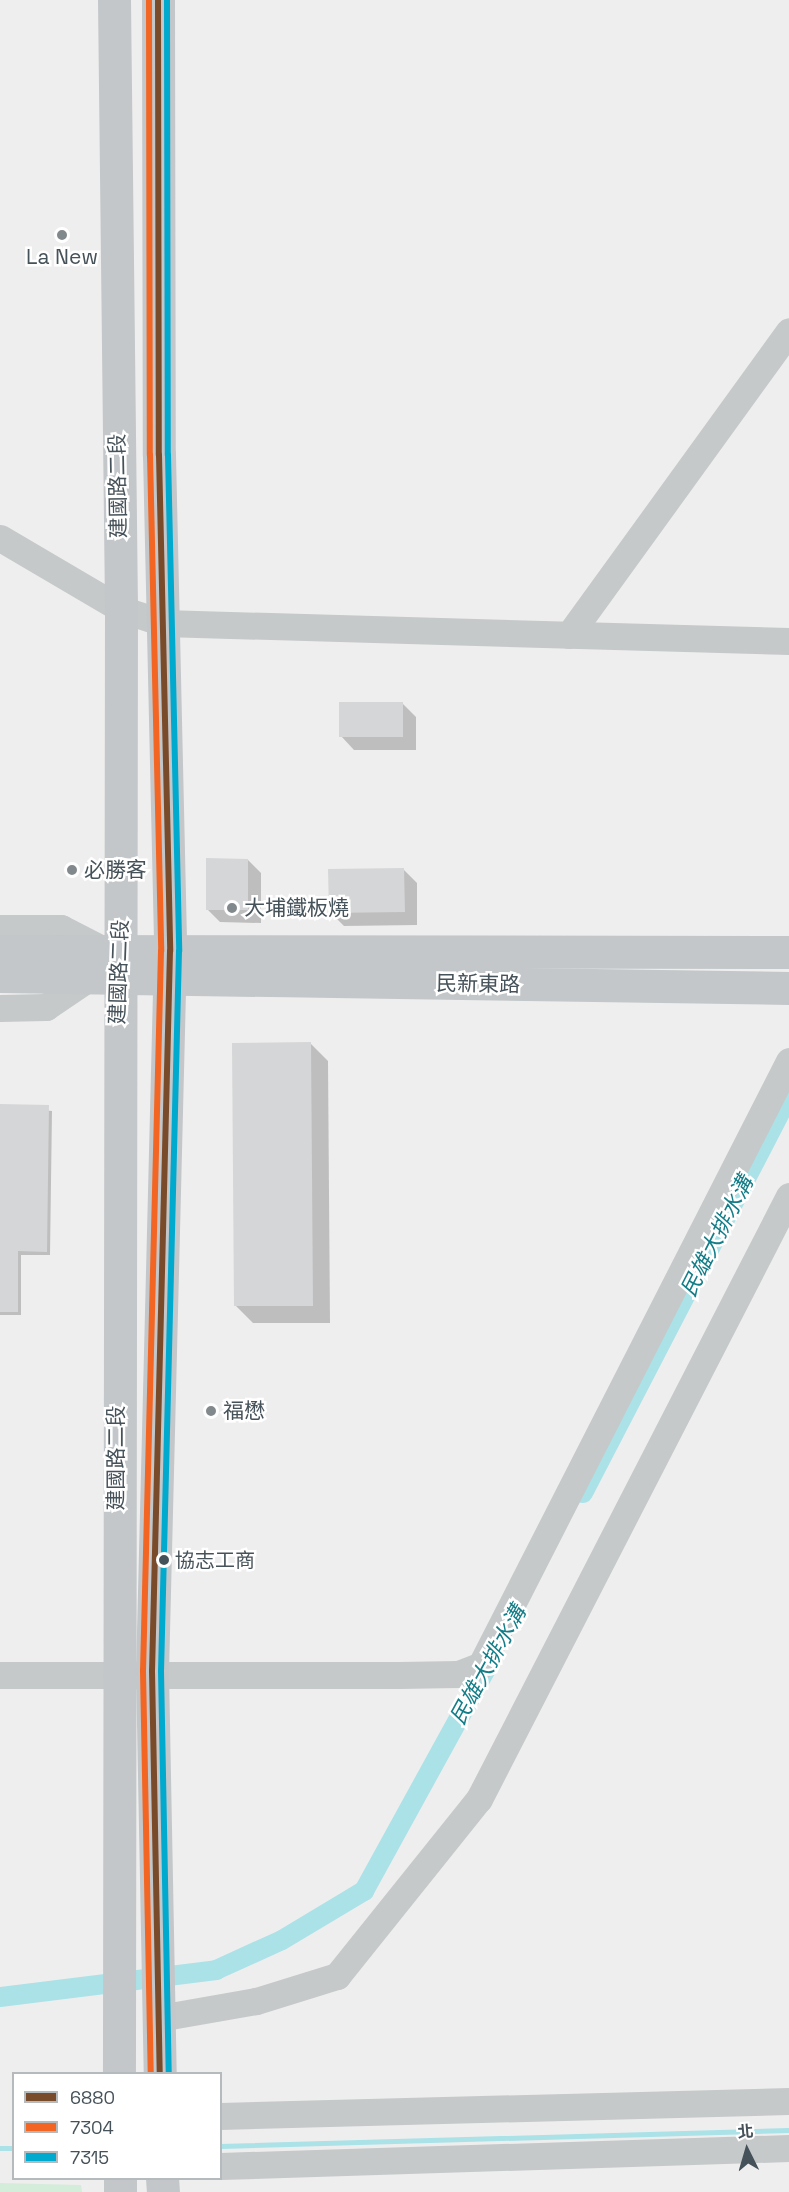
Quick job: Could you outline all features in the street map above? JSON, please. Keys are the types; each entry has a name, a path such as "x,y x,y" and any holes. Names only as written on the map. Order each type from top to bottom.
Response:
{"main road":[{"name":"建國路二段","path":"114,0 121,609 109,963 119,2072"},
{"name":"建國路二段","path":"158,0 163,623 169,966 152,1671 159,2017"},
{"path":"0,951 109,963 169,966"},
{"name":"民新東路","path":"169,966 789,952"},
{"path":"0,976 109,963"},
{"name":"民新東路","path":"169,966 789,987"},
{"path":"159,2017 160,2072"}],"street":[{"path":"569,635 789,332"},
{"path":"0,538 121,609 163,623 789,641"},
{"path":"0,928 61,928 109,963"},
{"path":"0,939 52,939 109,963"},
{"path":"0,994 48,994 109,963"},
{"path":"0,1008 46,1007 109,963"},
{"path":"0,1675 116,1676 152,1671 458,1674 481,1665 789,1061"},
{"path":"159,2017 256,2001 337,1976 479,1799 789,1196"},
{"path":"222,2116 789,2101"},
{"path":"222,2166 789,2148"}],"green space":[{"path":"0,2183 81,2185 82,2192 0,2192"}],"building":[{"path":"339,702 403,702 403,737 339,737"},
{"path":"206,858 248,859 248,910 206,910"},
{"path":"404,868 405,912 329,913 328,869"},
{"path":"311,1042 313,1306 234,1306 232,1043"},
{"path":"0,1104 49,1105 47,1252 18,1251 18,1312 0,1312"}],"waterway":[{"name":"民雄大排水溝","path":"583,1493 789,1096"},
{"name":"民雄大排水溝","path":"0,1997 216,1970 282,1940 364,1891 492,1658"},
{"path":"222,2146 789,2130"},
{"path":"0,2148 12,2148"}],"transit line":[{"name":"7304","path":"149,0 150,455 161,951 143,1671 151,2072"},
{"name":"6880","path":"158,0 159,455 170,951 152,1671 160,2072"},
{"name":"7315","path":"167,0 168,455 179,951 161,1671 169,2072"}],"place":[{"name":"La New","path":"62,235"},
{"name":"必勝客","path":"72,870"},
{"name":"大埔鐵板燒","path":"232,908"},
{"name":"福懋","path":"211,1411"},
{"name":"協志工商","path":"164,1560"}]}
